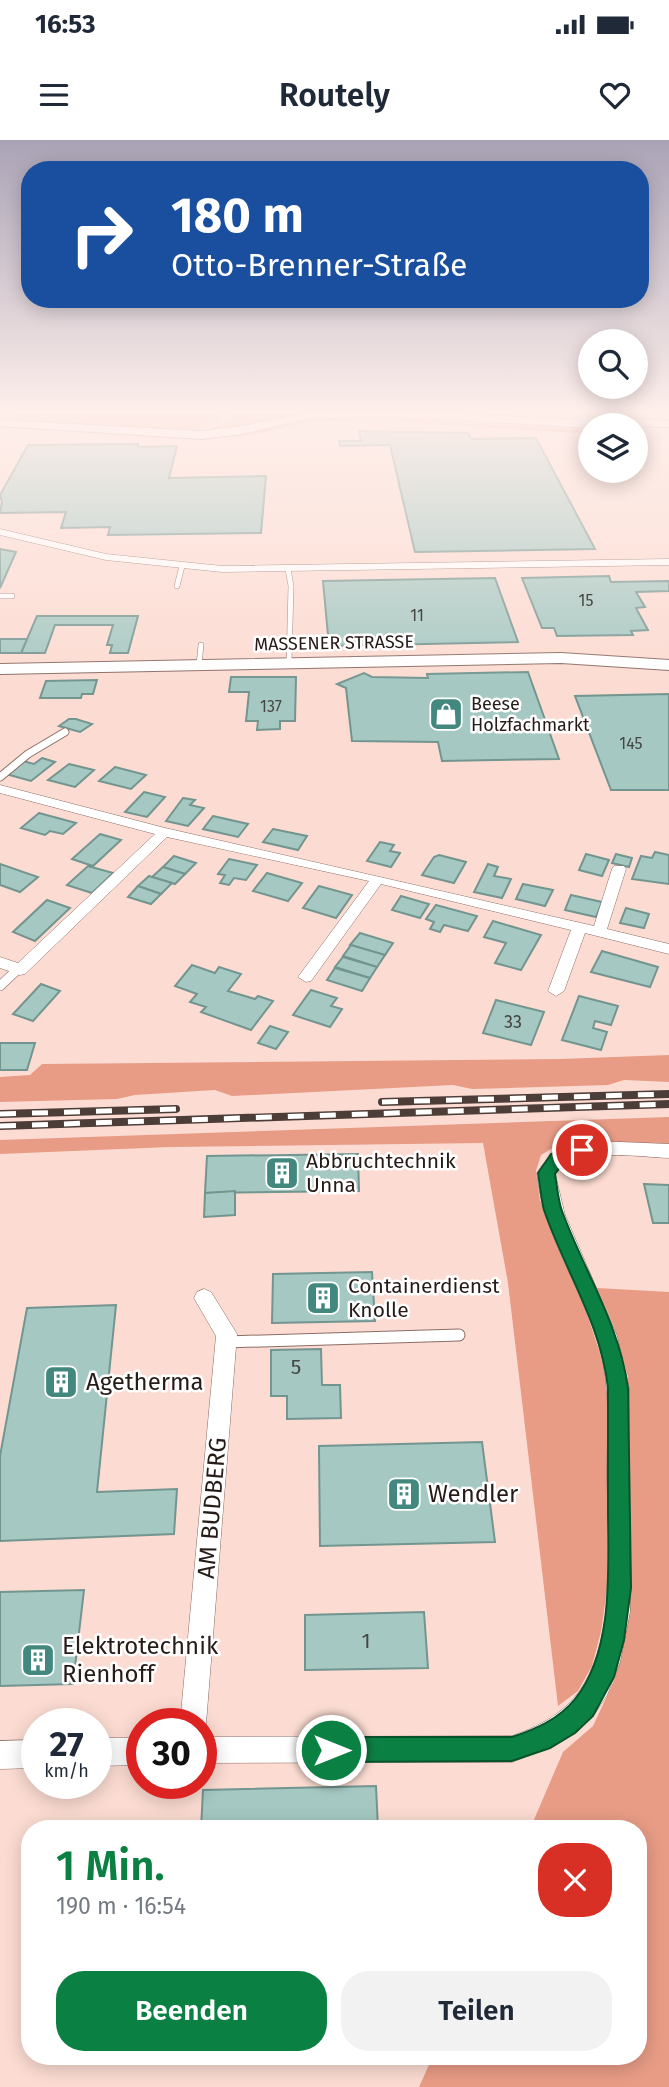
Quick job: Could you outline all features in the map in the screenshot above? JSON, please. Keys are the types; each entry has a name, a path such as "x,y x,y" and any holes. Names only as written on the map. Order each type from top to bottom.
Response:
{"main road":[{"name":"MASSENER STRASSE","path":"0,669 561,659 669,665"}],"street":[{"path":"0,532 74,552 182,566 288,569 669,562"},
{"path":"0,789 164,832 378,879 669,949"},
{"path":"0,962 18,969 164,832"},
{"path":"599,933 619,869"},
{"path":"306,977 378,879"},
{"path":"556,991 579,929"},
{"path":"217,1750 512,1749 541,1740 567,1724 584,1707 602,1677 612,1640 619,1588 618,1388 614,1357 604,1326 552,1209 546,1173 557,1158 575,1151 669,1152"},
{"name":"AM BUDBERG","path":"194,1708 227,1334 204,1298"},
{"path":"0,1755 21,1754"}],"lane":[{"path":"177,586 182,566"},
{"path":"288,569 291,586 289,663"},
{"path":"0,596 12,596"},
{"path":"199,665 201,645"},
{"path":"0,777 29,754 65,732"},
{"path":"0,986 18,969"},
{"path":"226,1342 459,1335"}],"shaded area":[{"path":"669,1055 669,1082 624,1080 608,1085 472,1089 453,1085 232,1096 215,1090 135,1095 117,1099 0,1102 0,1077 30,1075 42,1064 560,1059"},
{"path":"669,1117 669,1145 556,1146 541,1155 536,1171 540,1200 578,1286 607,1375 608,1582 601,1632 592,1666 578,1691 558,1706 508,1283 483,1143 170,1147 0,1154 0,1140"},
{"path":"597,1288 669,1292 669,2087 419,2087 429,2065 647,2065 647,1820 534,1820 563,1752 593,1726 613,1683 623,1643 628,1589 628,1377 614,1327"}],"building":[{"path":"2,504 264,504 261,533 108,535 110,527 61,528 66,512 0,513"},
{"path":"404,504 571,504 595,549 415,552"},
{"path":"0,549 16,552 0,588"},
{"path":"609,576 611,582 669,581 669,591 636,592 645,607 636,608 648,630 631,631 633,635 557,636 554,628 542,628 522,578"},
{"path":"495,578 518,642 329,646 323,581"},
{"path":"37,616 138,616 128,653 110,653 112,645 107,645 113,625 55,625 45,653 21,653"},
{"path":"0,639 27,639 21,653 0,653"},
{"name":"Beese Holzfachmarkt","path":"528,672 559,759 442,761 438,742 352,741 346,688 337,684 364,673 372,677 428,678 427,674"},
{"path":"231,677 296,677 295,721 280,721 280,729 257,730 258,721 246,721 249,692 229,692"},
{"path":"97,680 93,694 82,694 81,698 40,698 46,681"},
{"path":"669,694 669,790 611,790 575,696"},
{"path":"69,719 92,724 80,732 59,726"},
{"path":"42,758 55,762 31,781 6,774 23,761 34,764"},
{"path":"69,764 94,770 75,787 48,780"},
{"path":"115,767 146,775 131,789 99,781"},
{"path":"144,792 165,797 147,817 125,812"},
{"path":"183,798 195,800 190,805 204,808 188,826 166,821"},
{"path":"39,813 76,823 63,834 50,831 45,835 21,828"},
{"path":"213,816 248,824 238,837 203,829"},
{"path":"273,829 307,836 298,850 263,842"},
{"path":"100,834 121,840 93,866 72,859"},
{"path":"380,842 394,845 390,851 400,853 391,867 367,861"},
{"path":"655,852 669,855 669,884 632,879 641,856 652,858"},
{"path":"586,854 609,860 602,876 579,870"},
{"path":"616,854 632,858 629,867 612,863"},
{"path":"439,855 466,862 454,883 422,875 434,857"},
{"path":"174,856 196,863 185,874 163,867"},
{"path":"229,859 257,865 246,880 234,878 229,885 220,883 225,875 218,874"},
{"path":"0,864 38,877 20,892 0,885"},
{"path":"488,864 498,867 494,876 511,879 502,898 474,892"},
{"path":"88,866 113,873 92,893 67,885"},
{"path":"163,867 185,874 175,884 152,877"},
{"path":"267,873 302,883 288,901 253,891"},
{"path":"149,876 172,883 161,894 138,886"},
{"path":"523,884 553,890 545,906 516,899"},
{"path":"138,886 161,894 151,904 128,897"},
{"path":"319,886 352,895 336,918 303,908"},
{"path":"571,895 602,902 596,917 565,910"},
{"path":"401,896 429,904 420,918 392,910"},
{"path":"47,900 70,908 35,941 13,932"},
{"path":"436,905 477,916 468,931 444,925 440,932 430,929 434,922 426,919"},
{"path":"626,908 649,914 644,928 620,923"},
{"path":"493,921 541,935 521,970 495,963 506,943 484,937"},
{"path":"360,933 393,943 385,955 350,945"},
{"path":"351,945 385,955 377,967 343,956"},
{"path":"602,951 658,967 650,987 591,972"},
{"path":"343,957 377,967 370,978 335,967"},
{"path":"192,965 215,973 219,967 241,974 228,991 273,1001 251,1030 201,1012 206,1007 190,1002 197,994 175,986"},
{"path":"335,968 370,978 362,991 327,980"},
{"path":"41,984 60,991 33,1021 13,1014"},
{"path":"311,990 337,998 331,1006 342,1009 330,1027 293,1015"},
{"path":"579,996 618,1006 611,1025 595,1021 593,1028 607,1032 601,1050 562,1040"},
{"path":"496,1000 544,1012 531,1045 483,1033"},
{"path":"270,1026 288,1032 276,1049 258,1043"},
{"path":"0,1043 35,1043 27,1070 0,1070"},
{"name":"Abbruchtechnik Unna","path":"358,1154 359,1191 205,1193 207,1156"},
{"path":"644,1184 669,1185 669,1223 653,1223"},
{"path":"235,1191 235,1215 204,1217 205,1193"},
{"name":"Containerdienst Knolle","path":"372,1272 375,1321 272,1323 273,1274"},
{"name":"Agetherma","path":"116,1305 97,1492 177,1489 174,1534 0,1541 0,1456 27,1308"},
{"path":"321,1349 322,1385 340,1385 341,1418 287,1419 287,1396 271,1396 271,1350"},
{"name":"Wendler","path":"482,1442 495,1542 320,1546 319,1446"},
{"name":"Elektrotechnik Rienhoff","path":"84,1590 73,1684 0,1686 0,1592"},
{"path":"424,1612 428,1668 305,1670 305,1615"},
{"path":"376,1786 378,1820 201,1820 203,1799 217,1799 217,1790"}],"railway":[{"path":"382,1102 669,1094"},
{"path":"0,1126 669,1104"},
{"path":"0,1114 176,1109"}],"place":[{"name":"Beese Holzfachmarkt","path":"446,714"},
{"name":"Abbruchtechnik Unna","path":"282,1173"},
{"name":"Containerdienst Knolle","path":"323,1298"},
{"name":"Agetherma","path":"61,1382"},
{"name":"Wendler","path":"404,1494"},
{"name":"Elektrotechnik Rienhoff","path":"38,1660"}],"route":[{"path":"331,1750 512,1749 541,1740 567,1724 584,1707 602,1677 612,1640 619,1588 618,1388 614,1357 604,1326 552,1209 546,1173 557,1158 582,1150"}]}
